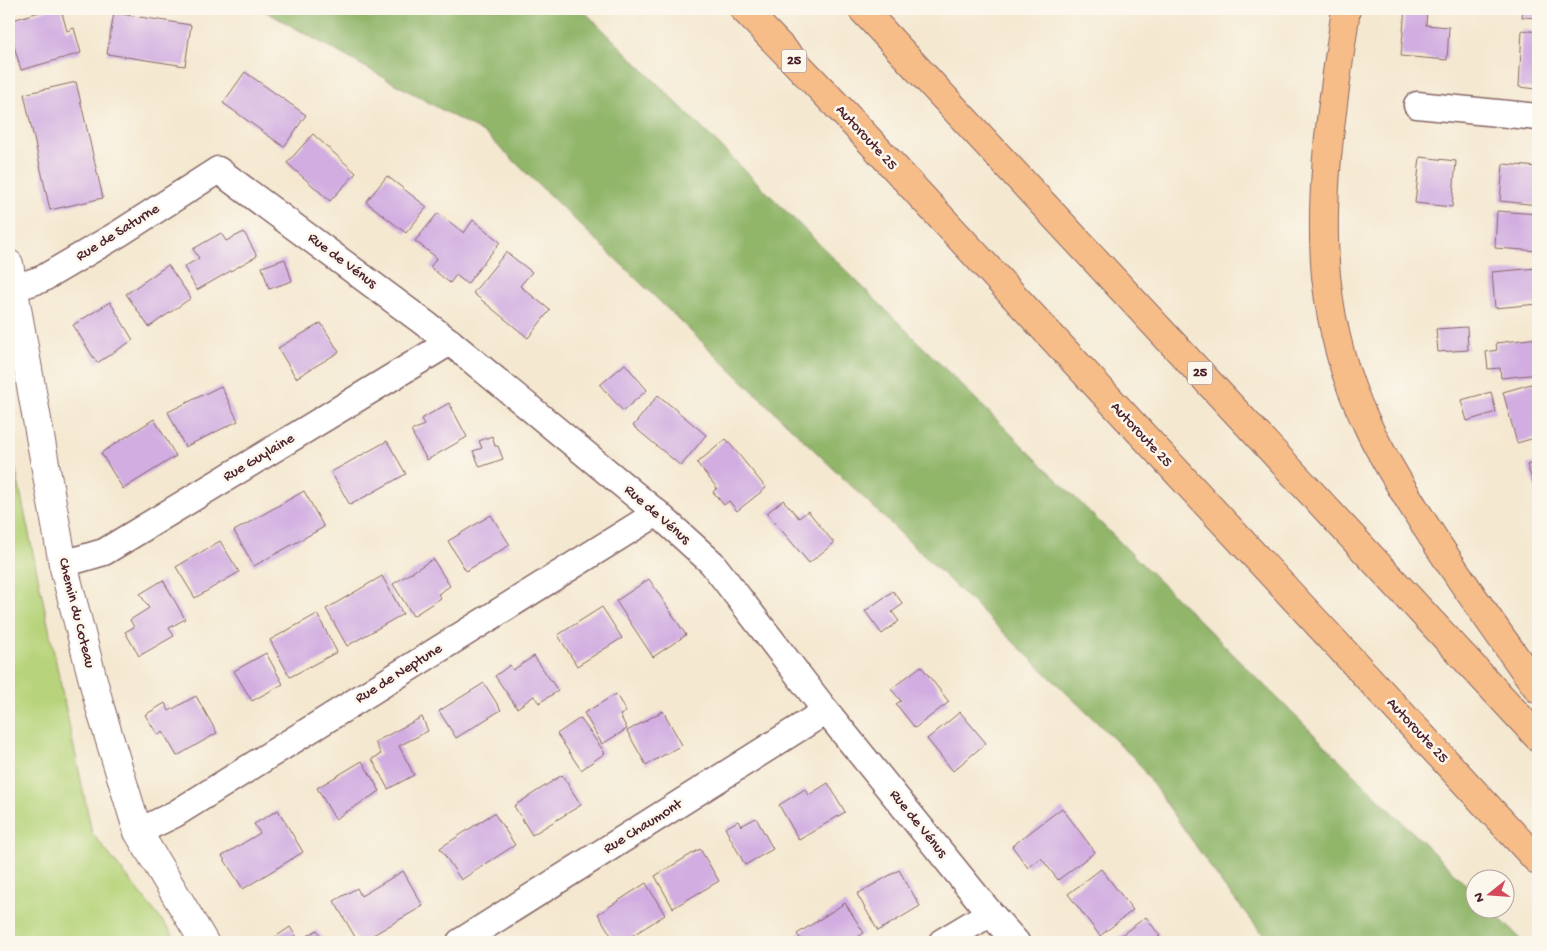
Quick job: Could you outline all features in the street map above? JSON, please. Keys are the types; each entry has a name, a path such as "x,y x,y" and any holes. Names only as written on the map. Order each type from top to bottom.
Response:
{"highway":[{"path":"724,9 844,113"},
{"name":"Autoroute 25","path":"744,9 844,113 1538,861"},
{"name":"25","path":"862,9 1538,737"},
{"path":"1346,9 1327,152 1324,215 1326,277 1331,309 1346,369 1368,427 1413,506 1454,570 1538,688"}],"street":[{"path":"1417,105 1538,117"},
{"name":"Rue de Saturne","path":"11,276 42,279 120,233 218,170"},
{"name":"Rue de Vénus","path":"218,170 450,342 657,513 712,563 826,711 990,913 1016,942"},
{"name":"Chemin du Coteau","path":"11,276 63,564 101,711 138,832 204,942"},
{"name":"Rue Guylaine","path":"63,564 104,552 450,342"},
{"name":"Rue de Neptune","path":"138,832 174,814 657,513"},
{"name":"Rue Chaumont","path":"460,942 826,711"},
{"path":"942,942 990,913"}],"green space":[{"path":"261,9 582,9 1464,883 1464,918 1499,918 1524,942 1269,942 1223,885 1136,760 487,135"},
{"path":"9,439 92,833 179,942 9,942"}],"building":[{"path":"50,9 61,9 67,31 74,28 81,53 21,70 9,29 9,21"},
{"path":"1405,9 1427,9 1426,25 1449,27 1447,60 1401,56"},
{"path":"1523,9 1538,9 1538,18 1522,17"},
{"path":"114,13 191,25 185,66 107,54"},
{"path":"1522,30 1538,32 1538,89 1519,87"},
{"path":"245,72 306,115 284,147 223,103"},
{"path":"76,82 103,198 50,210 24,94"},
{"path":"313,134 356,173 330,201 287,163"},
{"path":"1420,157 1456,161 1452,207 1415,203"},
{"path":"1503,164 1538,167 1538,205 1500,201"},
{"path":"387,176 427,207 406,233 366,202"},
{"path":"1497,211 1538,214 1538,251 1495,248"},
{"path":"438,213 464,233 473,220 500,242 467,284 456,275 450,283 430,267 437,258 415,241"},
{"path":"244,232 257,256 197,290 184,267 199,258 193,249 221,233 226,241"},
{"path":"506,252 532,272 520,286 550,310 528,338 473,293"},
{"path":"285,259 292,281 269,289 262,267"},
{"path":"168,265 191,298 149,327 126,294"},
{"path":"1537,268 1538,304 1495,308 1492,272"},
{"path":"110,302 133,340 97,363 73,325"},
{"path":"321,323 339,352 296,378 278,348"},
{"path":"1467,327 1468,350 1438,352 1436,329"},
{"path":"1538,338 1538,374 1501,378 1500,368 1488,369 1486,352 1497,350 1496,343"},
{"path":"625,364 647,390 623,411 600,385"},
{"path":"1538,382 1538,437 1517,443 1503,392"},
{"path":"221,386 238,421 185,447 168,412"},
{"path":"1491,392 1496,412 1467,421 1461,400"},
{"path":"658,395 706,435 681,466 633,426"},
{"path":"449,403 467,437 427,460 411,431 424,425 421,419"},
{"path":"154,419 176,456 123,489 101,453"},
{"path":"492,436 495,446 498,446 503,459 480,467 473,451 482,448 479,441"},
{"path":"726,439 766,488 737,511 729,501 724,505 713,492 717,488 697,463"},
{"path":"387,441 406,474 350,505 331,472"},
{"path":"1538,461 1538,496 1527,465"},
{"path":"304,491 324,527 254,566 234,531"},
{"path":"783,500 799,518 808,511 834,543 809,563 767,513"},
{"path":"491,515 510,545 466,571 448,541"},
{"path":"220,541 239,572 195,598 176,567"},
{"path":"433,559 450,586 438,594 441,598 413,616 393,584"},
{"path":"382,576 403,614 347,646 326,609"},
{"path":"649,579 686,635 653,657 616,601"},
{"path":"163,580 185,619 169,628 174,636 139,656 125,632 134,627 130,620 149,608 140,594"},
{"path":"893,591 903,604 892,612 899,621 882,634 865,611"},
{"path":"602,607 622,638 577,666 558,635"},
{"path":"317,614 337,652 290,677 270,640"},
{"path":"266,653 283,684 252,701 234,671"},
{"path":"534,656 558,691 539,703 534,696 517,708 495,676 510,665 513,670"},
{"path":"921,666 949,702 915,728 896,704 901,701 891,689"},
{"path":"484,683 501,710 456,738 439,711"},
{"path":"616,694 626,712 620,715 627,729 602,744 584,713"},
{"path":"196,696 217,733 177,756 163,732 158,735 145,715 165,703 169,711"},
{"path":"663,711 682,745 646,765 627,731"},
{"path":"960,712 986,743 953,771 927,739"},
{"path":"422,717 428,731 399,746 414,775 388,789 372,759 381,754 375,742"},
{"path":"580,718 605,753 581,770 557,734"},
{"path":"362,761 380,791 335,819 317,788"},
{"path":"562,775 581,805 532,835 514,806"},
{"path":"828,783 845,812 799,840 779,805 805,789 809,795"},
{"path":"1062,808 1095,852 1058,880 1041,858 1028,868 1012,846"},
{"path":"278,810 303,852 243,889 222,856 260,833 254,824"},
{"path":"494,813 515,845 461,880 440,848"},
{"path":"756,818 773,849 745,865 725,828 738,821 741,826"},
{"path":"700,849 719,881 673,908 655,876"},
{"path":"1101,869 1133,910 1100,936 1068,894"},
{"path":"899,870 920,906 878,931 857,894"},
{"path":"403,871 423,906 358,942 334,901 357,888 361,896"},
{"path":"646,883 665,915 622,942 615,942 598,914"},
{"path":"845,903 864,933 850,942 803,942 797,934"},
{"path":"1146,917 1160,936 1151,942 1112,942"},
{"path":"290,927 299,941 317,930 325,942 273,942 271,940"}]}
